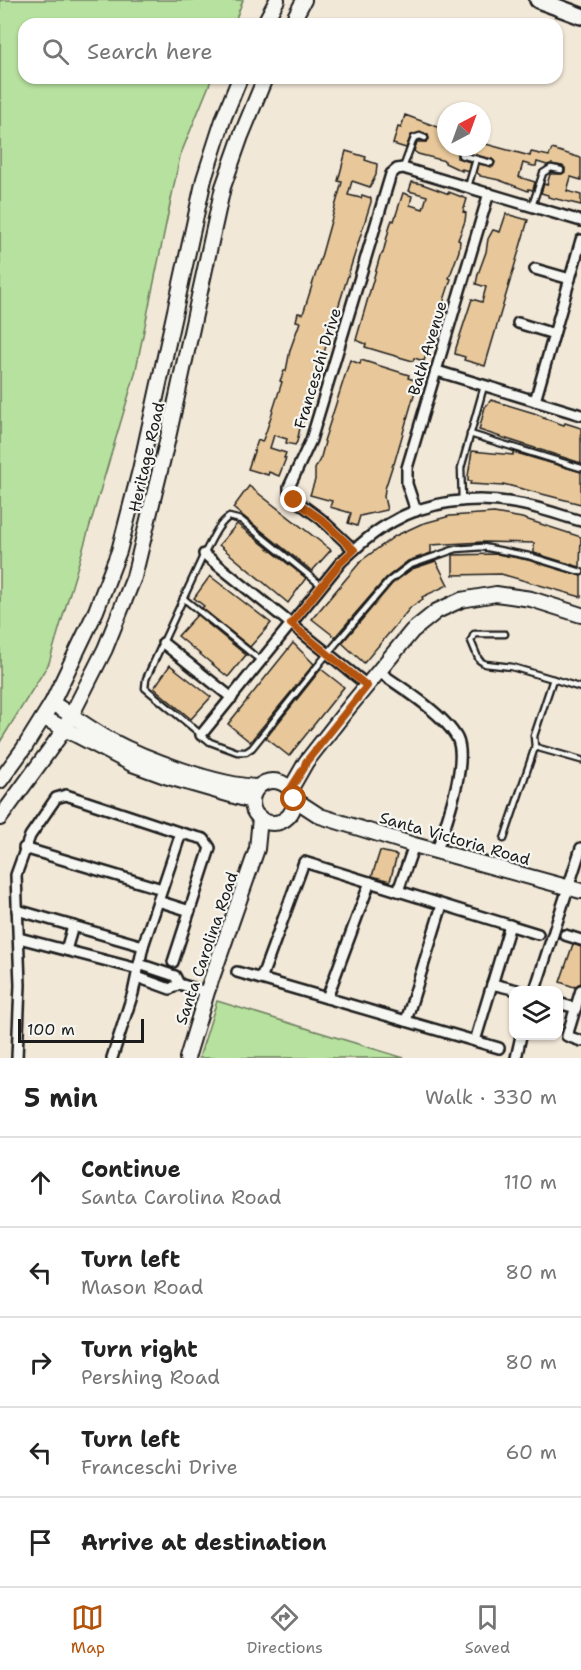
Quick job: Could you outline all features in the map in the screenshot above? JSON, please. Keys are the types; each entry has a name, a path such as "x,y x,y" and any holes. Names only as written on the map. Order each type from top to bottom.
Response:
{"main road":[{"path":"267,18 277,0"},
{"path":"294,18 304,0"},
{"path":"538,0 581,16"},
{"name":"Heritage Road","path":"0,781 52,703 96,611 119,551 140,470 204,179 238,84"},
{"name":"Heritage Road","path":"0,818 64,730 105,649 134,577 165,453 223,187 263,84"},
{"path":"258,787 252,801 255,814 266,821 282,821 290,814 288,790 306,762 423,621 447,605 482,595 507,595 531,599 581,615"},
{"path":"52,703 110,740 155,760 241,786 258,787 268,781 288,790"},
{"path":"44,718 132,764 252,801"},
{"name":"Santa Victoria Road","path":"288,790 320,816 414,845 575,889"},
{"name":"Santa Victoria Road","path":"290,814 312,818 320,816"},
{"name":"Santa Carolina Road","path":"187,1058 207,992 257,849 266,837 266,821"}],"street":[{"path":"400,168 581,221"},
{"name":"Franceschi Drive","path":"354,550 321,519 294,500 289,487 311,440 391,174 400,168"},
{"name":"Bath Avenue","path":"416,511 407,484 407,468 489,193"},
{"path":"535,401 581,240"},
{"path":"535,269 570,279"},
{"path":"518,323 554,334"},
{"path":"437,371 581,415"},
{"path":"201,735 341,562 393,521 416,511 462,501 494,500 517,503 581,521"},
{"path":"204,554 367,686"},
{"path":"163,643 232,698"},
{"path":"379,672 437,715 457,738 460,768 437,851"},
{"path":"17,1058 20,985 15,880 24,848 30,836 53,802 61,796 66,795 204,839 210,848 173,962"},
{"path":"112,1058 143,946 181,833"},
{"path":"398,891 414,845"},
{"path":"24,848 162,889"},
{"path":"537,986 575,889 581,848"},
{"path":"261,979 304,862 538,934"},
{"path":"327,998 370,882"},
{"path":"158,901 190,911"},
{"path":"406,1021 442,904"},
{"path":"17,910 143,946"},
{"path":"475,1041 510,925"},
{"path":"66,950 73,926"},
{"path":"565,935 581,940"},
{"path":"18,938 138,970 162,972 175,976 179,984"},
{"path":"138,970 158,984 170,989 179,984 207,992"},
{"path":"158,984 162,972"},
{"path":"237,972 499,1048"},
{"path":"492,984 509,988"},
{"path":"581,990 567,1036 581,1041"},
{"path":"563,1004 576,1008"},
{"path":"516,1058 521,1040"}],"lane":[{"path":"400,168 414,138 420,136 425,138"},
{"path":"465,156 491,163"},
{"path":"468,187 476,159"},
{"path":"532,206 543,173 551,168 561,170"},
{"path":"462,501 461,468 484,386"},
{"path":"470,434 581,468"},
{"path":"322,586 241,520 235,517 225,520 204,554 183,598 146,679 145,688 201,735 219,746 246,753 389,581 410,565 456,549 483,548 529,556 581,572"},
{"path":"183,598 261,661"},
{"path":"505,634 474,634 471,641 479,660 485,664 512,667 581,688"},
{"path":"504,838 535,747 534,736 553,679"},
{"path":"535,747 581,760"}],"green space":[{"path":"0,0 243,0 236,18 18,18 18,84 210,84 180,156 135,374 49,663 0,742"},
{"path":"217,1001 404,1058 199,1058"}],"building":[{"path":"405,115 437,127 437,156 457,156 457,158 470,162 468,171 462,169 462,171 445,161 414,151 417,142 426,142 429,139 428,135 422,132 411,135 406,148 393,144 398,127 401,128"},
{"path":"491,145 530,156 531,152 549,156 552,149 581,158 581,180 571,177 567,191 581,195 581,205 548,197 541,193 544,184 547,185 550,174 565,172 562,166 537,162 536,166 533,166 523,163 519,177 535,182 533,190 528,189 528,191 499,180 480,176 477,173 479,164 493,167 495,162 480,156 491,156"},
{"path":"346,151 366,157 365,160 377,164 376,175 370,187 352,181 348,195 361,198 362,195 371,198 371,202 297,442 295,445 286,443 287,439 274,435 270,448 286,453 284,458 286,458 279,476 269,472 268,475 248,469 258,440 262,442 266,432 282,382 280,381 286,371 290,350 300,322 296,321 298,313 303,314 342,182 338,181"},
{"path":"412,182 467,199 463,212 466,213 465,221 458,240 460,241 459,251 424,361 414,358 413,361 365,347 366,344 356,340 380,256 403,193 412,196 410,205 423,209 427,196 409,191"},
{"path":"506,214 528,220 485,366 464,360 465,357 455,354 472,299 482,302 486,287 476,284 488,239 493,230 500,232"},
{"path":"350,360 360,364 361,360 409,375 408,378 418,381 385,489 387,510 360,516 357,526 348,523 351,513 330,507 332,501 310,495 315,480 315,469 321,457"},
{"path":"491,400 564,425 565,423 581,428 581,463 479,430 485,407"},
{"path":"472,451 513,455 513,452 581,472 581,504 503,484 503,486 470,484 468,476"},
{"path":"249,486 331,550 312,571 233,508"},
{"path":"494,513 522,518 581,537 580,567 534,553 534,543 482,542 431,545 431,553 408,561 386,578 335,637 312,619 362,560 395,536 421,524 450,516"},
{"path":"237,524 306,578 288,603 219,545"},
{"path":"497,554 528,560 581,576 581,597 501,574 453,575 453,555"},
{"path":"436,561 448,585 422,597 423,599 411,607 364,663 342,643 392,584 412,569"},
{"path":"210,576 271,623 250,647 202,608 204,606 194,598"},
{"path":"197,615 246,655 228,677 178,636"},
{"path":"293,643 314,664 250,742 228,724"},
{"path":"170,665 211,697 191,719 154,688"},
{"path":"321,669 344,687 289,756 266,738"},
{"path":"380,851 397,855 390,881 372,876"},
{"path":"573,944 581,947 581,983 574,987 560,982"}],"route":[{"path":"294,500 321,519 354,550 341,562 291,624 367,686 306,762 290,790 294,799"}]}
